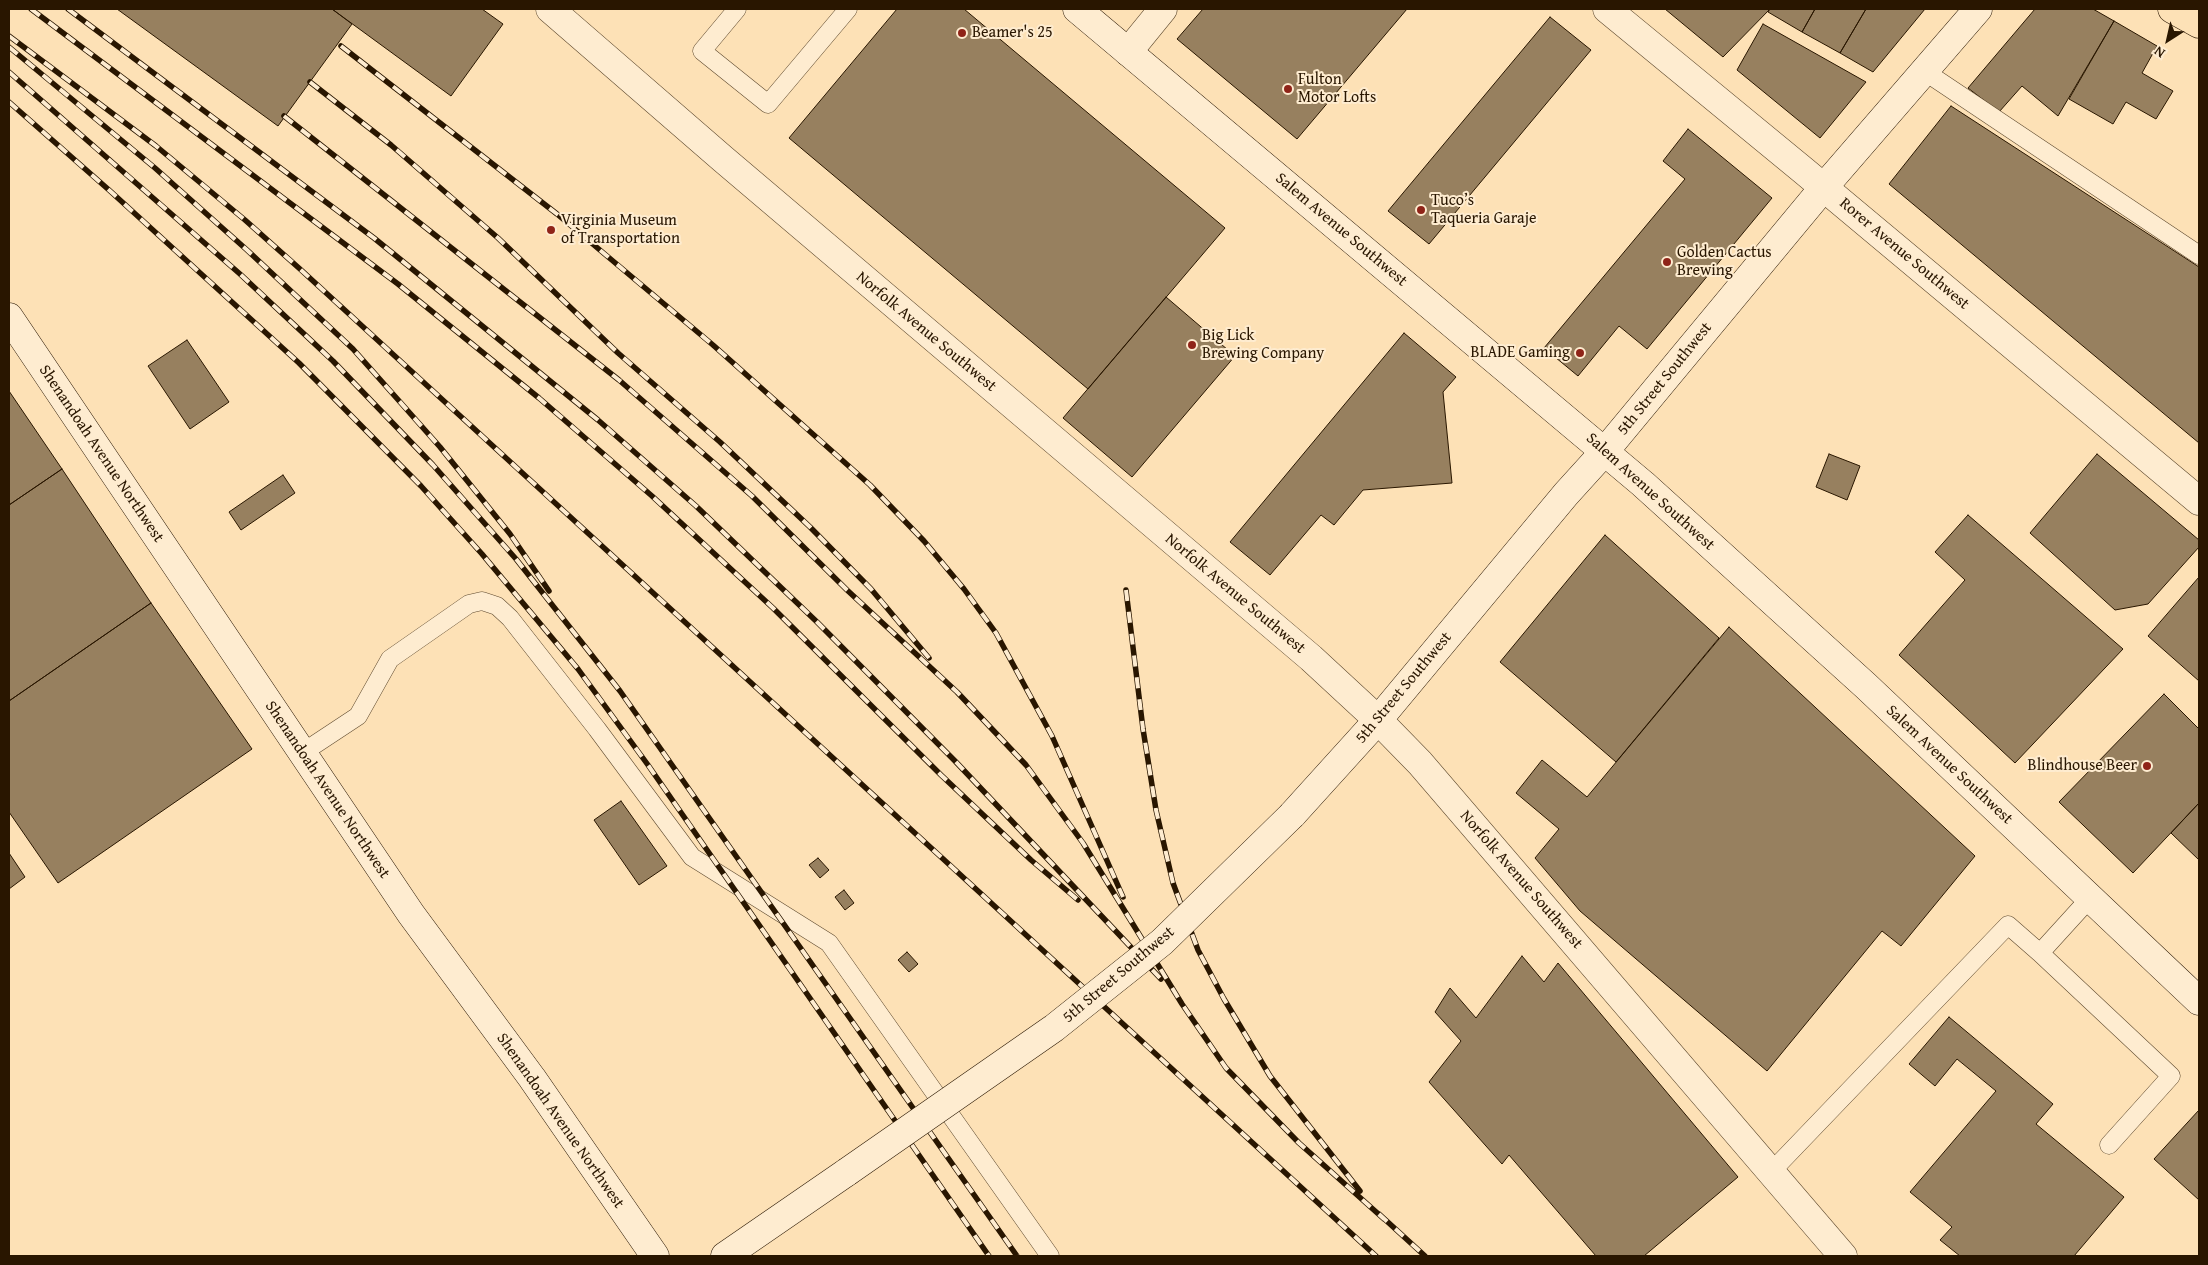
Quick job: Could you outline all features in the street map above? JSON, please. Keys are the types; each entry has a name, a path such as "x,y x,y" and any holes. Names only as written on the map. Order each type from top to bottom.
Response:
{"main road":[{"path":"2172,9 2199,24"}],"street":[{"name":"Norfolk Avenue Southwest","path":"550,9 723,159 1311,658 1378,720 1420,763 1843,1256"},
{"name":"Salem Avenue Southwest","path":"1077,9 1605,451 1866,686 2199,1001"},
{"path":"1128,52 1163,9"},
{"name":"Rorer Avenue Southwest","path":"1607,9 1824,187 2199,501"},
{"name":"5th Street Southwest","path":"725,1256 1054,1028 1162,942 1292,815 1378,720 1824,187 1978,9"},
{"name":"Shenandoah Avenue Northwest","path":"9,317 410,914 532,1078 655,1256"}],"lane":[{"path":"737,9 702,51 768,104 848,9"},
{"path":"1924,71 2199,255"},
{"path":"302,753 358,716 390,659 469,604 482,601 497,606 510,618 598,728 692,857 829,943 1050,1256"},
{"path":"2040,953 2090,898"},
{"path":"1771,1172 2008,925 2171,1076 2109,1145"}],"building":[{"path":"117,9 332,9 352,24 278,126"},
{"path":"332,9 482,9 503,24 451,96"},
{"path":"897,9 964,9 1225,228 1088,389 789,138"},
{"name":"Fulton Motor Lofts","path":"1203,9 1407,9 1297,139 1177,39"},
{"path":"1665,9 1770,9 1723,57"},
{"path":"1770,9 1815,9 1802,32 1768,12"},
{"path":"1815,9 1866,9 1840,53 1802,32"},
{"path":"1866,9 1925,9 1873,72 1840,53"},
{"path":"2035,9 2093,9 2114,21 2058,116 2022,86 1999,112 1968,88"},
{"path":"1550,17 1591,50 1429,244 1388,211"},
{"path":"2114,21 2157,46 2142,73 2173,91 2156,119 2126,102 2113,124 2069,99"},
{"path":"1763,24 1866,82 1820,138 1737,70"},
{"path":"1951,106 2199,267 2199,443 1889,184"},
{"path":"1688,129 1772,198 1647,349 1619,326 1578,376 1544,348 1685,179 1663,161"},
{"path":"1166,297 1235,356 1132,477 1063,418"},
{"path":"1404,333 1456,377 1443,392 1452,483 1363,490 1334,525 1321,515 1270,575 1230,542"},
{"path":"187,340 229,402 190,429 148,366"},
{"path":"9,391 62,469 9,505"},
{"path":"1829,454 1860,466 1847,500 1816,487"},
{"path":"2097,454 2199,540 2199,547 2148,604 2115,610 2030,533"},
{"path":"62,469 151,603 9,701 9,505"},
{"path":"283,475 295,493 241,530 229,512"},
{"path":"1968,515 2123,649 2015,763 1899,655 1965,580 1935,552"},
{"path":"1605,535 1719,638 1616,762 1500,662"},
{"path":"2199,577 2199,681 2148,636"},
{"path":"151,603 252,749 58,883 9,812 9,701"},
{"path":"1729,627 1975,856 1901,946 1882,931 1767,1071 1580,911 1535,858 1559,829 1516,793 1542,760 1587,797"},
{"name":"Blindhouse Beer","path":"2164,694 2199,729 2199,803 2133,873 2059,802"},
{"path":"621,801 667,866 639,885 594,820"},
{"path":"2199,803 2199,860 2171,833"},
{"path":"9,853 25,877 9,889"},
{"path":"818,858 829,870 820,878 809,865"},
{"path":"844,890 854,903 845,910 835,897"},
{"path":"907,952 918,964 909,972 898,960"},
{"path":"1522,956 1544,982 1558,963 1738,1177 1644,1256 1596,1256 1509,1155 1502,1164 1429,1082 1461,1041 1435,1012 1450,988 1476,1018"},
{"path":"1949,1017 2053,1104 2036,1124 2124,1197 2074,1256 1960,1256 1940,1240 1952,1227 1910,1192 1996,1091 1957,1059 1935,1086 1909,1064"},
{"path":"2199,1110 2199,1200 2154,1159"}],"railway":[{"path":"31,9 398,284 539,398 652,496 773,608 941,775 1031,860 1078,900"},
{"path":"68,9 374,238 598,420 696,506 817,622 955,761 1161,979"},
{"path":"9,36 156,146 245,220 300,269 1376,1256"},
{"path":"341,46 557,214 713,345 870,485 924,541 964,589 996,633 1052,736 1123,897"},
{"path":"9,47 155,168 247,250 353,349 440,447 510,534 549,591"},
{"path":"9,72 240,274 333,361 433,465 516,559 620,691 1017,1256"},
{"path":"310,82 391,145 498,238 618,353 720,442 810,527 871,589 929,658"},
{"path":"9,102 299,363 421,486 482,554 578,669 648,765 989,1256"},
{"path":"284,116 619,380 752,496 847,590 957,692 1026,765 1083,843 1182,1004 1226,1068 1299,1143 1384,1219"},
{"path":"1126,590 1143,729 1156,810 1173,883 1198,950 1224,999 1270,1076 1360,1191"},
{"path":"1379,1214 1425,1256"}],"place":[{"name":"Beamer's 25","path":"962,33"},
{"name":"Fulton Motor Lofts","path":"1288,89"},
{"name":"Tuco’s Taqueria Garaje","path":"1421,210"},
{"name":"Virginia Museum of Transportation","path":"551,230"},
{"name":"Golden Cactus Brewing","path":"1667,262"},
{"name":"Big Lick Brewing Company","path":"1192,345"},
{"name":"BLADE Gaming","path":"1580,353"},
{"name":"Blindhouse Beer","path":"2147,766"}]}
